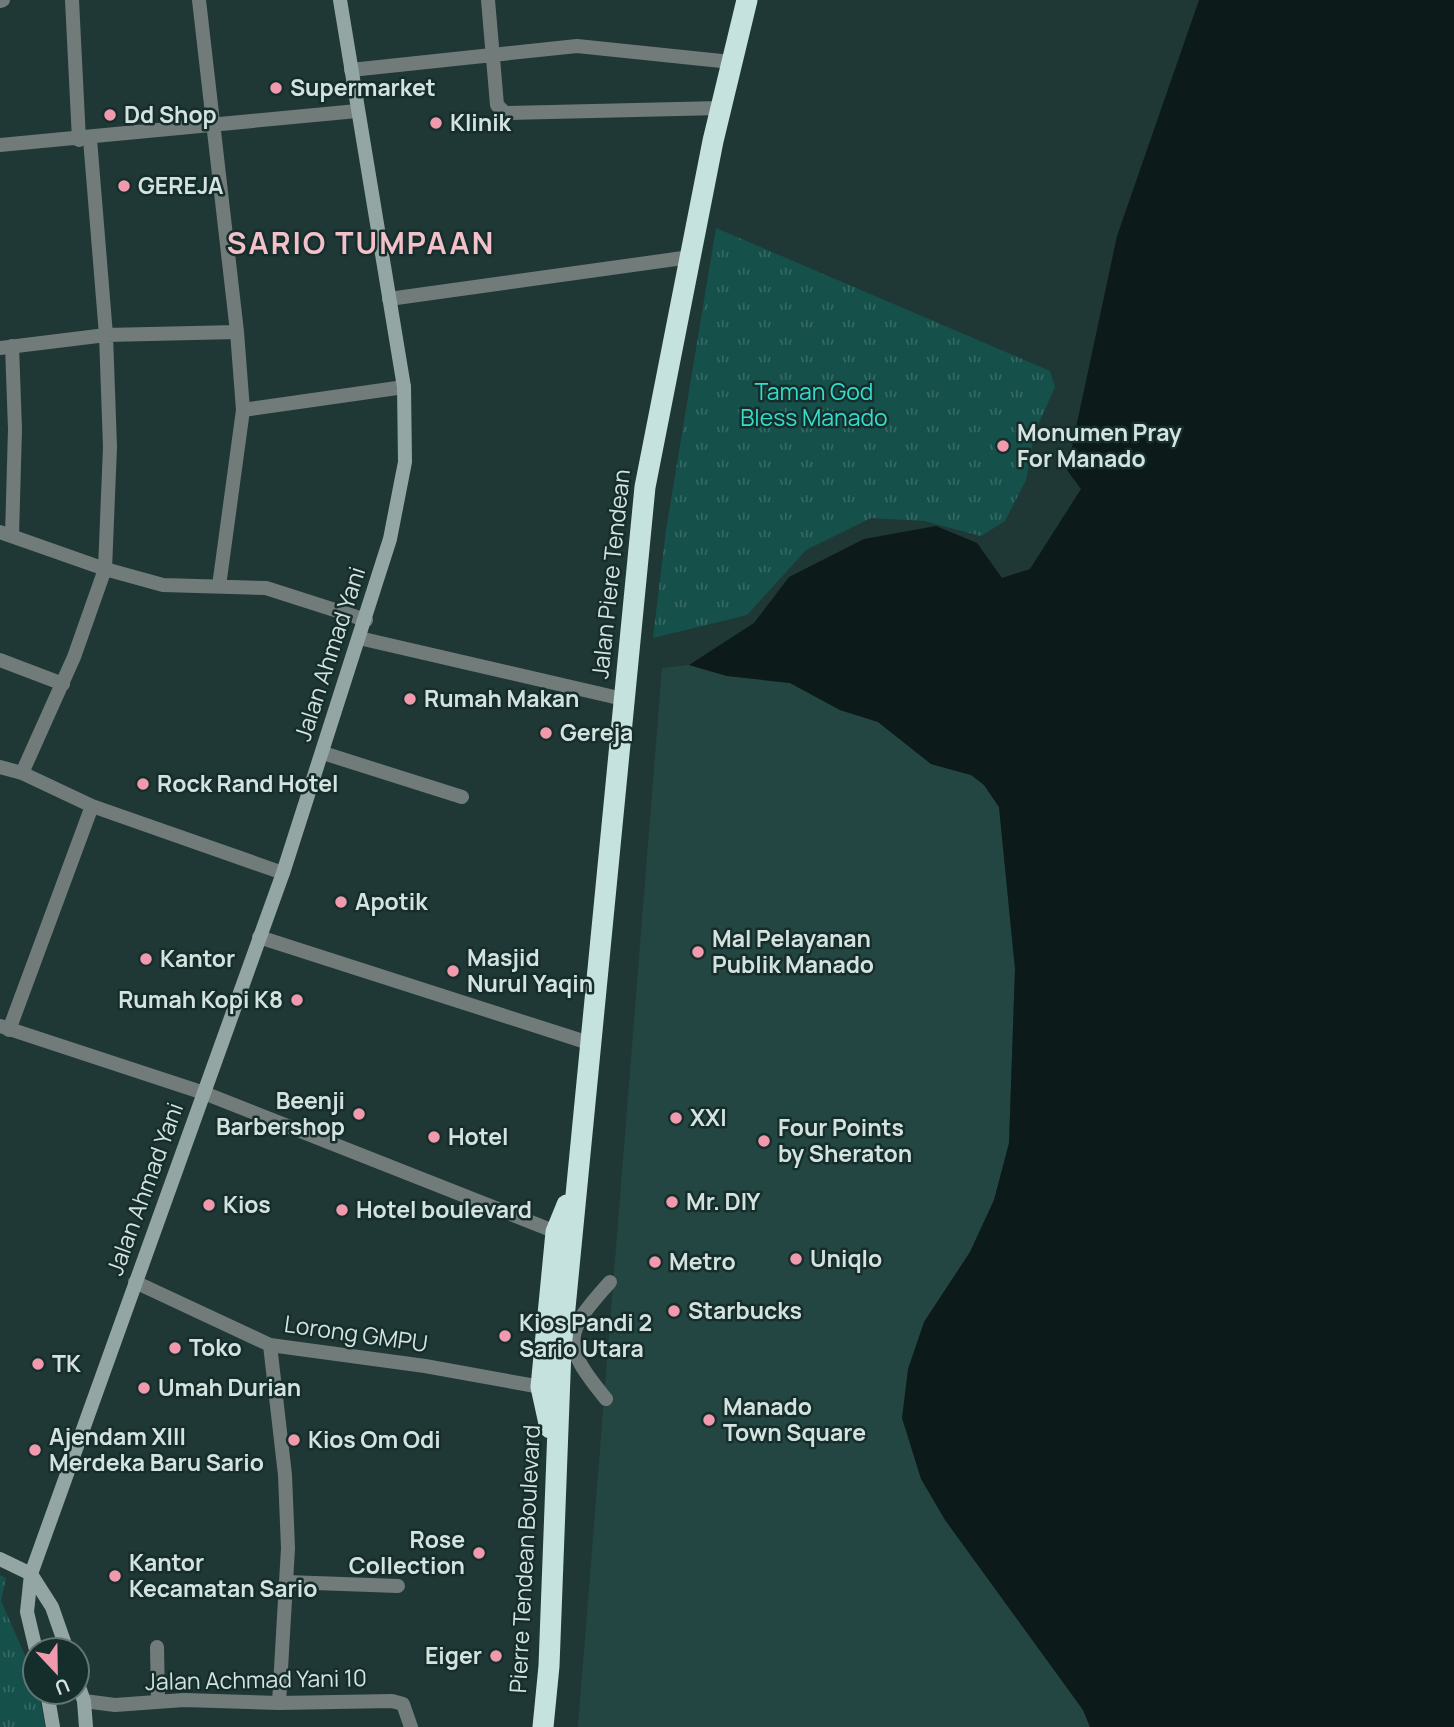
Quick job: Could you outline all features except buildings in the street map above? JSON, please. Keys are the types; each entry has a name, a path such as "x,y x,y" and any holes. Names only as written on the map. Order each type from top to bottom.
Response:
{"highway":[{"name":"Jalan Piere Tendean","path":"553,1386 566,1293 645,487 721,107 747,0"},
{"name":"Jalan Piere Tendean","path":"553,1386 556,1232 579,1162"},
{"name":"Pierre Tendean Boulevard","path":"543,1727 549,1666 555,1451 553,1386"}],"main road":[{"name":"Jalan Ahmad Yani","path":"33,1636 27,1612 31,1574 283,873 366,620 390,539 405,462 404,387 356,111 340,0"},
{"path":"0,1559 31,1574 52,1607 62,1636"},
{"path":"49,1706 53,1727"},
{"path":"84,1706 86,1727"}],"street":[{"path":"22,773 47,711 63,684 104,569 110,447 106,335 72,0"},
{"path":"199,0 237,331 243,410 219,586"},
{"path":"488,0 497,105 505,113 721,107"},
{"path":"351,70 577,46 731,62"},
{"path":"0,145 356,111"},
{"path":"389,299 690,257"},
{"path":"237,331 106,335 6,347 15,429 6,534 104,569 178,588 266,588 366,620"},
{"path":"243,410 404,387"},
{"path":"359,638 623,699"},
{"path":"0,660 63,684"},
{"path":"323,752 462,797"},
{"path":"0,767 22,773 92,806 283,873"},
{"path":"92,806 4,1028 204,1093 556,1232"},
{"path":"259,937 589,1042"},
{"name":"Lorong GMPU","path":"135,1282 270,1345 553,1386"},
{"path":"606,1399 578,1366 575,1334 582,1313 610,1282"},
{"path":"566,1293 582,1313"},
{"path":"270,1345 285,1475 287,1582 279,1703"},
{"path":"553,1386 578,1366"},
{"path":"287,1582 398,1586"},
{"path":"156,1660 158,1700"},
{"name":"Jalan Achmad Yani 10","path":"91,1702 115,1705 158,1700 279,1703 392,1701 403,1704 411,1727"}],"shaded area":[{"path":"1199,0 1454,0 1454,1727 1090,1727 1083,1710 945,1520 921,1479 902,1418 908,1369 924,1322 970,1252 994,1200 1009,1143 1015,969 999,807 984,785 971,775 931,764 878,722 840,710 790,683 727,676 689,665 754,623 789,577 864,539 936,526 977,543 1002,578 1030,569 1081,489 1067,470 1117,236"},
{"path":"689,665 727,676 790,683 840,710 878,722 931,764 971,775 984,785 999,807 1015,969 1009,1143 994,1200 970,1252 924,1322 1090,1727 578,1727 662,668"}],"green space":[{"name":"Taman God Bless Manado","path":"716,228 1050,371 1055,387 1034,434 1026,480 1005,521 981,536 924,521 871,518 806,550 747,615 653,638 666,530"},
{"path":"0,1575 6,1578 1,1601 21,1646 21,1706 41,1706 45,1727 0,1727"}],"place":[{"name":"Supermarket","path":"276,88"},
{"name":"Dd Shop","path":"110,115"},
{"name":"Klinik","path":"436,123"},
{"name":"GEREJA","path":"124,186"},
{"name":"Monumen Pray For Manado","path":"1003,446"},
{"name":"Rumah Makan","path":"410,699"},
{"name":"Gereja","path":"546,733"},
{"name":"Rock Rand Hotel","path":"143,784"},
{"name":"Apotik","path":"341,902"},
{"name":"Mal Pelayanan Publik Manado","path":"698,952"},
{"name":"Kantor","path":"146,959"},
{"name":"Masjid Nurul Yaqin","path":"453,971"},
{"name":"Rumah Kopi K8","path":"297,1000"},
{"name":"Beenji Barbershop","path":"359,1114"},
{"name":"XXI","path":"676,1118"},
{"name":"Hotel","path":"434,1137"},
{"name":"Four Points by Sheraton","path":"764,1141"},
{"name":"Mr. DIY","path":"672,1202"},
{"name":"Kios","path":"209,1205"},
{"name":"Hotel boulevard","path":"342,1210"},
{"name":"Uniqlo","path":"796,1259"},
{"name":"Metro","path":"655,1262"},
{"name":"Starbucks","path":"674,1311"},
{"name":"Kios Pandi 2 Sario Utara","path":"505,1336"},
{"name":"Toko","path":"175,1348"},
{"name":"TK","path":"38,1364"},
{"name":"Umah Durian","path":"144,1388"},
{"name":"Manado Town Square","path":"709,1420"},
{"name":"Kios Om Odi","path":"294,1440"},
{"name":"Ajendam XIII Merdeka Baru Sario","path":"35,1450"},
{"name":"Rose Collection","path":"479,1553"},
{"name":"Kantor Kecamatan Sario","path":"115,1576"},
{"name":"Eiger","path":"496,1656"}],"district":[{"name":"SARIO TUMPAAN","path":"361,244"}]}
